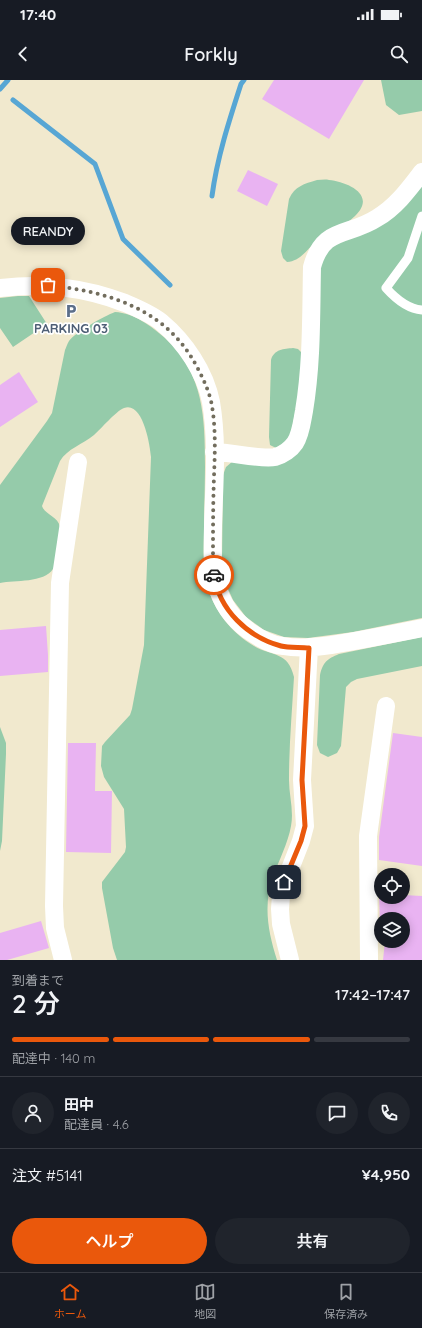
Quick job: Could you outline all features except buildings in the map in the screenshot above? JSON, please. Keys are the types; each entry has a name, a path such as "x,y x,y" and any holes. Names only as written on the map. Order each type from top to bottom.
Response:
{"street":[{"path":"214,452 275,457 286,452 295,443 300,432 308,383 312,267 315,255 322,244 332,236 361,226 376,219 391,209 403,197 422,172"},
{"path":"0,288 48,285 78,289 108,296 136,308 160,321 179,339 203,378 211,401 214,426 213,558 215,582 224,605 240,624 259,638 282,646 309,648 422,628"},
{"path":"63,960 55,928 54,906 60,584 78,462"},
{"path":"290,960 281,924 280,910 284,882 301,841 305,826 302,780 309,648"},
{"path":"369,960 368,836 386,706"}],"lane":[{"path":"422,216 408,258 386,288 393,297 416,310 422,310"}],"green space":[{"path":"381,80 422,80 422,111 399,115 386,105"},
{"path":"317,180 336,181 351,187 361,196 363,202 361,209 351,220 319,239 297,259 287,262 283,258 281,251 289,199 297,188"},
{"path":"422,183 422,618 353,632 308,638 284,637 264,630 246,617 233,600 224,580 222,558 223,475 226,467 233,461 290,457 318,268 327,249"},
{"path":"29,296 47,324 13,347 0,328 0,298"},
{"path":"115,312 129,315 154,329 178,352 188,366 200,397 203,414 205,449 204,565 205,578 210,595 224,620 238,634 254,646 284,659 288,663 294,677 289,767 292,820 288,839 270,887 267,908 269,929 277,960 117,960 113,948 102,882 125,852 124,809 104,777 101,766 102,746 130,715 144,645 151,457 147,434 141,417 136,411 131,408 124,408 113,416 94,435 67,453 60,461 42,506 46,512 57,520 60,527 56,559 53,569 43,577 36,579 0,583 0,485 52,413 65,350 69,341 90,325"},
{"path":"283,349 298,349 301,352 301,382 290,439 276,448 270,445 269,437 271,360 272,356 277,352"},
{"path":"422,637 422,666 357,679 346,687 341,746 337,753 328,757 320,753 317,745 320,675 326,662 339,654"},
{"path":"0,727 6,743 6,754 2,841 0,851"}],"waterway":[{"path":"0,89 8,80"},
{"path":"212,196 224,140 241,84 244,80"},
{"path":"13,100 95,164 123,239 170,285"}],"way so far":[{"path":"48,285 78,289 108,296 136,308 160,321 179,339 192,358 203,378 211,401 214,426 214,575"}],"place":[{"name":"REANDY","path":"48,285"},
{"name":"PARKING 03","path":"71,311"}],"route":[{"path":"214,575 215,582 224,605 240,624 259,638 282,646 309,648 302,780 305,826 301,841 284,882"}]}
